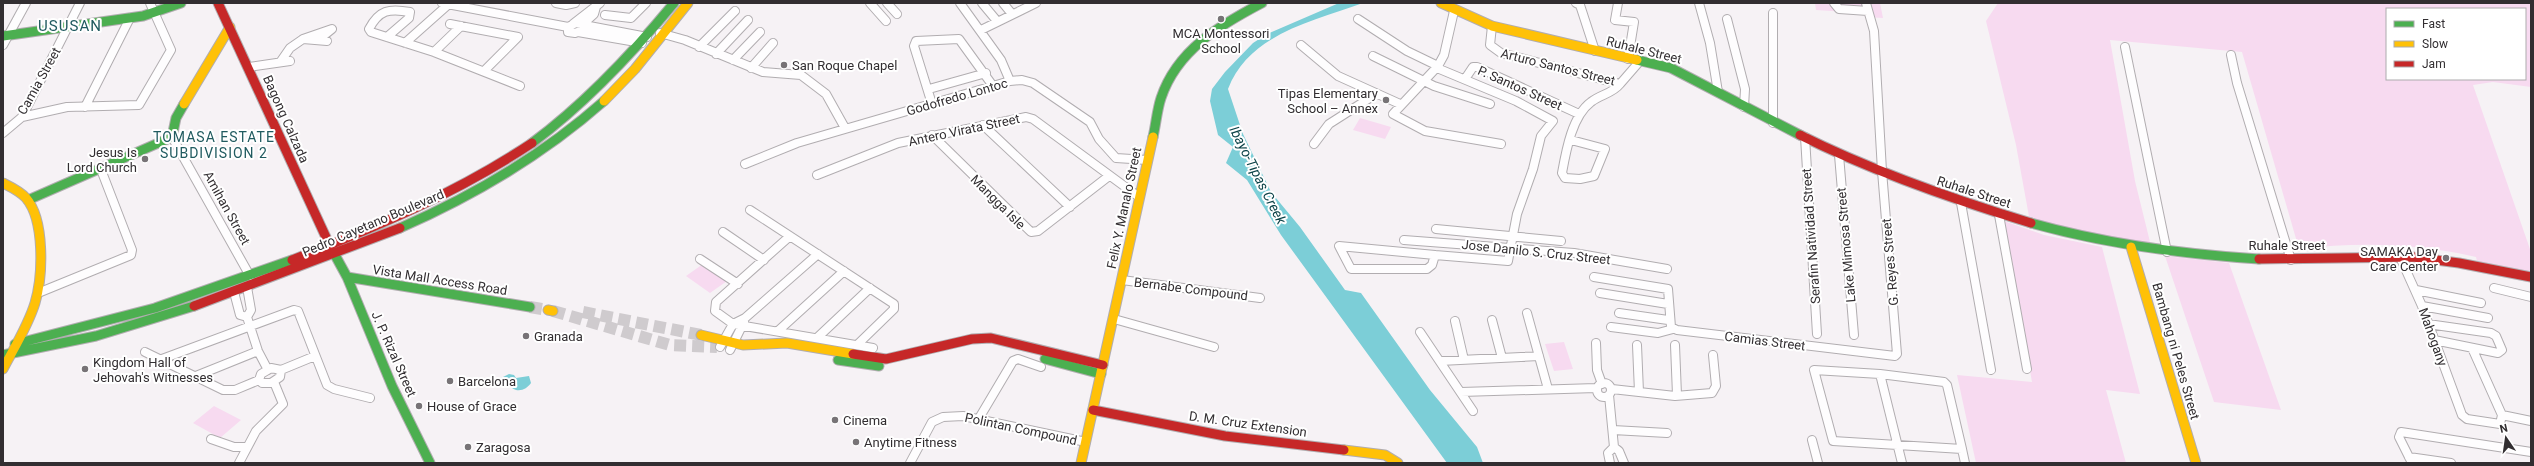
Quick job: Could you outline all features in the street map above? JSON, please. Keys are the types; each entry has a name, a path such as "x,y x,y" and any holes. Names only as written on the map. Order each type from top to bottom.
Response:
{"street":[{"path":"3,45 6,35 26,3"},
{"name":"Camia Street","path":"3,133 22,117 80,3"},
{"path":"22,117 52,109 85,107 135,107 141,102 171,50 150,3"},
{"path":"6,35 130,18 154,13 181,3"},
{"name":"Bagong Calzada","path":"218,3 249,67 330,246"},
{"path":"442,3 450,3 571,26 583,25 646,37"},
{"path":"406,43 450,3"},
{"path":"556,3 566,5 574,3"},
{"path":"605,15 631,18 646,3"},
{"name":"Pedro Cayetano Boulevard","path":"3,346 97,327 250,276 330,246 450,194 508,161 560,123 602,87 674,3"},
{"name":"Pedro Cayetano Boulevard","path":"7,354 95,336 234,292 335,255 451,205 516,169 574,128 614,91 664,34 688,3"},
{"path":"870,3 886,21"},
{"path":"887,3 897,14"},
{"path":"960,3 981,30 1001,60 1010,81"},
{"path":"982,3 997,21"},
{"path":"1003,3 1012,13"},
{"path":"981,30 1012,13 1036,3"},
{"name":"Felix Y. Manalo Street","path":"1084,462 1086,442 1162,95 1170,76 1182,58 1192,47 1216,28 1262,3"},
{"name":"Ruhale Street","path":"1441,3 1454,11 1492,26 1640,61 1683,73 1773,123 1805,137 1839,155 1961,203 2082,238 2167,252 2234,258 2291,260 2400,257 2463,263 2531,277"},
{"path":"1576,3 1580,5 1584,22 1596,51"},
{"path":"1618,3 1615,20 1634,22 1628,59"},
{"path":"1699,3 1710,43 1718,92"},
{"path":"1834,3 1839,9 1868,11"},
{"name":"G. Reyes Street","path":"1866,3 1874,31 1882,171 1897,354"},
{"path":"578,32 594,14 598,5"},
{"path":"598,5 586,12 571,26 568,32 646,37 664,34 751,68 772,74 796,72 808,78 830,98 840,113 845,128"},
{"path":"387,37 409,18 411,14 410,12 390,8 381,11 368,29 387,37 434,52 520,86"},
{"path":"699,47 735,11"},
{"path":"1454,11 1444,55 1438,67 1400,104 1392,114 1422,130 1501,144"},
{"path":"1773,13 1773,123"},
{"path":"85,107 130,18"},
{"path":"1727,19 1745,89 1746,103 1744,107"},
{"path":"716,54 748,20"},
{"path":"1358,20 1402,48 1438,67 1516,101 1553,121 1541,136 1512,236 1508,261 1340,244 1339,246 1351,269 1427,269 1432,265 1434,254"},
{"path":"450,24 518,37 484,71"},
{"path":"434,52 461,26"},
{"name":"Arturo Santos Street","path":"1492,26 1490,45 1501,54 1620,84 1640,61"},
{"path":"28,200 100,167 172,137 176,118 230,27"},
{"path":"733,60 760,32"},
{"path":"281,61 293,43 303,39"},
{"path":"932,104 914,42 959,39 986,73 993,86"},
{"path":"751,68 773,43"},
{"path":"1301,45 1338,76 1400,104"},
{"path":"2125,47 2167,252"},
{"path":"2231,55 2237,83 2291,260"},
{"path":"1373,56 1424,81 1490,104"},
{"path":"249,67 281,61 290,61"},
{"name":"P. Santos Street","path":"1465,79 1473,67 1477,67 1579,114"},
{"path":"929,90 986,73"},
{"name":"Godofredo Lontoc","path":"745,164 797,143 845,128 1010,81 1022,80 1033,84 1090,122 1099,139 1116,158 1147,160"},
{"path":"1571,140 1605,149 1594,176 1586,179 1570,179 1562,175 1571,140 1579,114 1589,103 1614,92 1620,84"},
{"path":"1314,144 1328,124 1376,94"},
{"name":"Antero Virata Street","path":"817,175 873,151 932,135 1018,117 1033,119 1139,197"},
{"path":"3,125 11,125"},
{"path":"983,125 1070,207"},
{"name":"Mangga Isle","path":"932,135 1028,231 1038,231 1109,176"},
{"name":"Amihan Street","path":"172,137 250,276"},
{"name":"Serafin Natividad Street","path":"1805,137 1817,334"},
{"name":"Lake Mimosa Street","path":"1839,155 1854,335"},
{"path":"38,293 131,255 132,250 100,167"},
{"path":"3,183 28,200 37,232 40,273 38,293 16,344 7,354 3,369"},
{"path":"1961,203 1991,370"},
{"path":"750,210 896,306 858,344"},
{"path":"1999,215 2027,369"},
{"path":"1436,229 1561,241"},
{"path":"723,232 764,260"},
{"path":"790,236 738,284 716,302 714,307 715,311 733,324 744,322 778,331 858,344 873,348"},
{"name":"Jose Danilo S. Cruz Street","path":"1404,240 1511,247 1574,254 1667,269"},
{"name":"Bambang ni Peles Street","path":"2131,247 2196,463"},
{"path":"314,252 318,257 314,262"},
{"path":"732,347 744,322 818,254"},
{"name":"J. P. Rizal Street","path":"335,255 347,277 392,386 430,463"},
{"name":"Mahogany","path":"2400,257 2416,290 2464,418 2500,424 2502,423 2502,415"},
{"path":"700,259 738,284"},
{"path":"778,331 844,271"},
{"name":"Vista Mall Access Road","path":"347,277 373,283 530,307"},
{"path":"1594,277 1668,289 1668,320 1673,329"},
{"name":"Bernabe Compound","path":"1122,280 1260,298"},
{"path":"246,287 251,310 248,321"},
{"path":"818,337 870,288"},
{"path":"2494,288 2531,297"},
{"path":"2416,290 2481,303"},
{"path":"234,292 240,314 248,321 258,351 268,370"},
{"path":"1600,293 1668,304"},
{"path":"2422,306 2488,318"},
{"path":"162,359 248,321 288,311 298,311 327,384 334,389 370,398"},
{"path":"1527,313 1548,389"},
{"path":"1619,313 1668,320"},
{"path":"1114,319 1214,347"},
{"path":"1492,320 1502,358"},
{"path":"1455,321 1464,360"},
{"path":"720,345 733,324"},
{"path":"2428,324 2494,334 2501,352 2434,340"},
{"name":"Camias Street","path":"1611,327 1658,333 1673,329 1890,357 1897,354"},
{"path":"1420,332 1474,411"},
{"path":"701,335 720,345 732,347 787,343 886,358 972,339 991,338 1103,365"},
{"path":"1596,343 1596,370 1601,396 1610,392 1639,392 1677,395 1704,395 1712,393 1716,386 1713,355"},
{"path":"732,347 744,353 784,350 860,364 891,366 973,345 991,345 1101,374"},
{"path":"1636,345 1639,392"},
{"path":"1675,346 1677,395"},
{"path":"2472,348 2502,415 2531,421"},
{"path":"196,376 258,351"},
{"path":"145,352 227,391 259,380"},
{"path":"259,380 261,374 268,370 274,368 281,370 315,356"},
{"path":"1440,361 1539,356"},
{"path":"978,420 1013,360 1018,360 1041,367"},
{"path":"1962,449 1833,441 1814,371 1816,369 1880,374 1940,381 1948,385 1962,449 1965,463"},
{"path":"259,380 264,384 274,382 280,377 281,370"},
{"path":"1880,374 1902,463"},
{"path":"239,463 246,447 256,431 283,404 274,382"},
{"path":"1460,392 1599,386"},
{"path":"1610,392 1614,430 1614,447 1608,453 1609,462 1623,461 1619,451 1614,447"},
{"name":"D. M. Cruz Extension","path":"1093,410 1226,436 1385,455 1398,463"},
{"name":"Polintan Compound","path":"910,463 934,420 960,416 1086,442"},
{"path":"1614,430 1667,433"},
{"path":"2451,463 2411,460 2398,437 2401,432 2531,452"},
{"path":"211,439 234,447 246,447"},
{"path":"1812,440 1818,463"}],"shaded area":[{"path":"1815,3 1880,3 1883,18 1865,17 1863,13 1816,10"},
{"path":"1998,3 2531,3 2531,87 2493,82 2473,85 2531,252 2531,272 2477,261 2476,257 2454,252 2410,246 2343,245 2299,249 2242,52 2110,40 2135,181 2151,246 2030,222 2016,145 1986,21"},
{"path":"1360,118 1391,127 1385,139 1353,130"},
{"path":"2004,221 2044,235 2102,247 2140,394 2106,390 2126,463 1976,463 1957,375 2032,382"},
{"path":"2165,256 2229,263 2281,410 2214,402"},
{"path":"703,264 727,281 710,293 686,276"},
{"path":"1564,342 1573,369 1554,371 1545,344"},
{"path":"214,406 241,420 220,438 193,423"}],"water":[{"name":"Ibayo-Tipas Creek","path":"1339,3 1363,3 1304,24 1267,42 1251,55 1238,70 1228,89 1243,134 1271,192 1300,227 1345,290 1361,293 1430,390 1477,447 1483,463 1447,463 1281,235 1247,180 1226,163 1233,147 1218,135 1210,101 1212,89 1225,72 1253,43 1267,34"},
{"path":"509,374 514,375 516,378 529,376 531,383 525,389 520,390 512,388 511,384 505,386 500,385 501,378"}],"tunnel":[{"path":"530,307 548,310"},
{"path":"553,311 670,345 717,347"},
{"path":"583,312 701,335"}],"traffic: fast":[{"path":"3,36 143,16 181,3"},
{"path":"532,143 590,96 642,42 674,3"},
{"path":"1153,137 1160,100 1169,78 1179,64 1203,39 1231,20 1262,3"},
{"path":"1637,60 1671,68 1800,135"},
{"path":"400,228 455,203 508,174 558,140 604,101"},
{"path":"28,200 172,137 176,118 184,104"},
{"path":"2031,223 2059,231 2144,248 2201,255 2259,259"},
{"path":"335,255 347,277 392,386 430,463"},
{"path":"15,344 86,327 155,308 292,260"},
{"path":"347,277 530,307"},
{"path":"3,355 96,336 194,306"},
{"path":"1045,359 1101,374"},
{"path":"838,360 879,366"}],"traffic: slow":[{"path":"604,101 635,69 688,3"},
{"path":"1441,3 1492,26 1637,60"},
{"path":"184,104 230,27"},
{"path":"1081,463 1153,137"},
{"path":"3,183 20,192 28,200 37,222 40,250 38,292 35,303 29,320 3,369"},
{"path":"2131,247 2196,463"},
{"path":"548,310 553,311"},
{"path":"701,335 743,345 787,343 853,354"},
{"path":"1344,450 1385,455 1398,463"}],"traffic: jam":[{"path":"218,3 330,246"},
{"path":"1800,135 1856,162 1913,185 2031,223"},
{"path":"292,260 385,223 446,194 504,162 532,143"},
{"path":"194,306 400,228"},
{"path":"2259,259 2369,256 2413,257 2459,263 2531,277"},
{"path":"853,354 886,359 972,339 991,338 1103,365"},
{"path":"1093,410 1225,436 1344,450"}],"place":[{"name":"MCA Montessori School","path":"1221,19"},
{"name":"San Roque Chapel","path":"784,65"},
{"name":"Tipas Elementary School – Annex","path":"1386,100"},
{"name":"Jesus Is Lord Church","path":"145,159"},
{"name":"SAMAKA Day Care Center","path":"2446,258"},
{"name":"Granada","path":"526,336"},
{"name":"Kingdom Hall of Jehovah's Witnesses","path":"85,369"},
{"name":"Barcelona","path":"450,381"},
{"name":"House of Grace","path":"419,406"},
{"name":"Cinema","path":"835,420"},
{"name":"Anytime Fitness","path":"856,442"},
{"name":"Zaragosa","path":"468,447"}],"district":[{"name":"USUSAN","path":"70,26"},
{"name":"TOMASA ESTATE SUBDIVISION 2","path":"214,146"}]}
